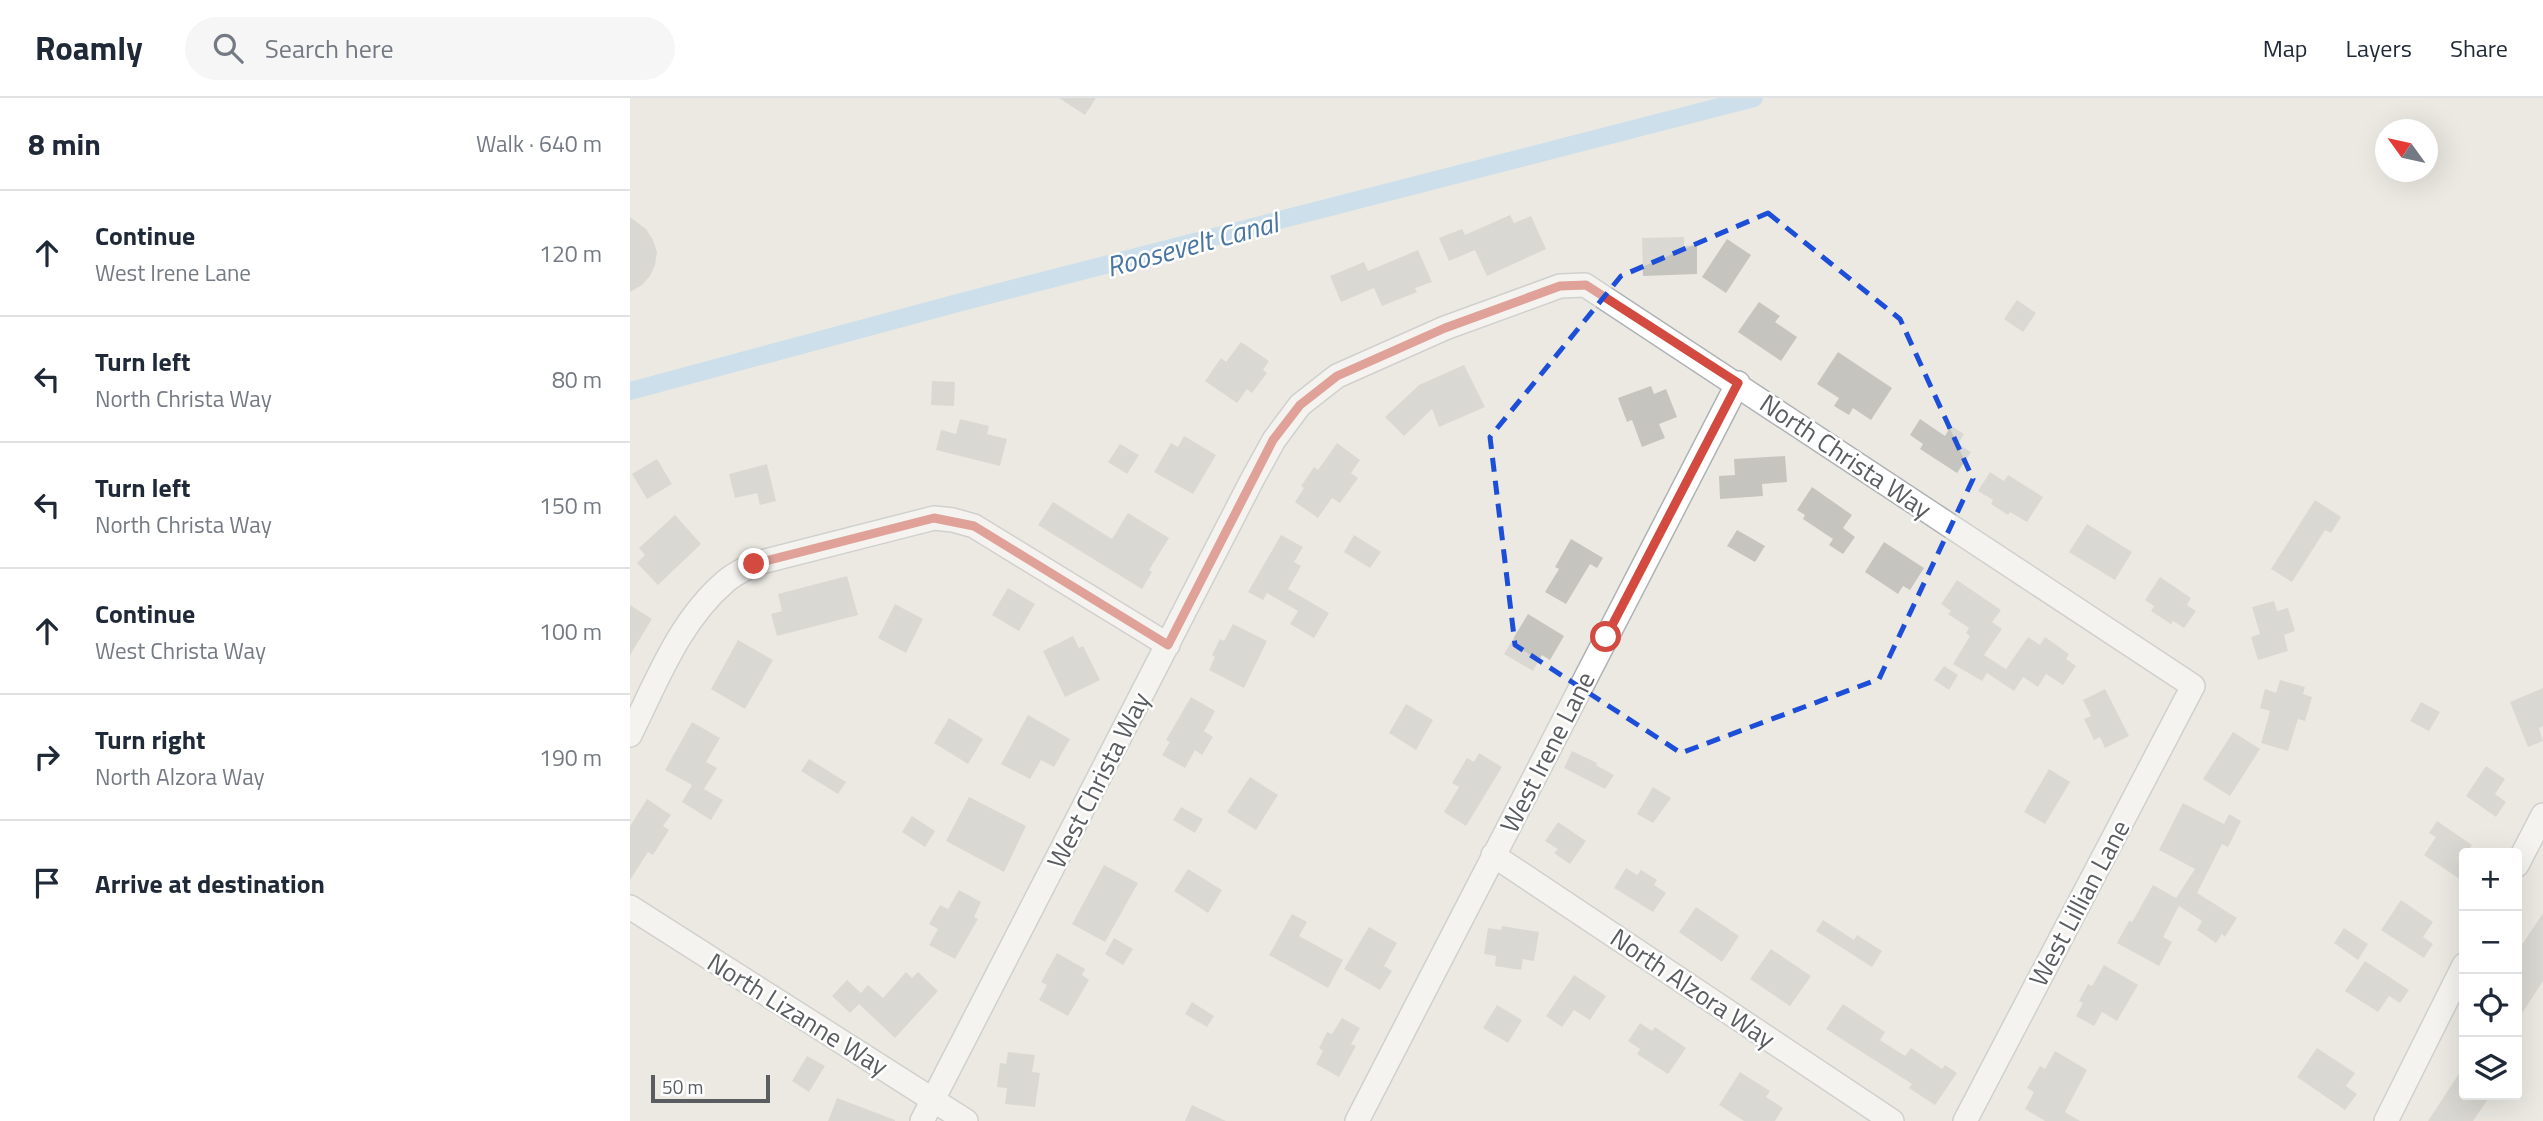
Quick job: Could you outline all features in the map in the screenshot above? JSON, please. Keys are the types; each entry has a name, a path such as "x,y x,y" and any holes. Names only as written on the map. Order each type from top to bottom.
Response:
{"street":[{"name":"North Christa Way","path":"1273,440 1300,405 1337,376 1445,328 1560,286 1586,285 2193,686"},
{"name":"West Irene Lane","path":"1357,1121 1738,383"},
{"name":"West Christa Way","path":"922,1121 1273,440"},
{"path":"630,735 681,633 702,605 727,579 754,564 934,518 974,526 1168,645"},
{"name":"West Lillian Lane","path":"1965,1121 2193,686"},
{"path":"2522,855 2543,815"},
{"name":"North Alzora Way","path":"1493,855 1892,1121"},
{"name":"North Lizanne Way","path":"630,907 966,1121"},
{"path":"2386,1121 2460,974"}],"highlighted area":[{"path":"1768,213 1900,319 1973,479 1879,679 1681,753 1515,645 1490,437 1621,276"}],"building":[{"path":"1059,98 1096,98 1085,115"},
{"path":"1510,215 1514,223 1531,216 1546,249 1487,276 1475,250 1449,261 1439,238 1462,229 1465,235"},
{"path":"630,217 646,229 657,252 650,276 630,292"},
{"path":"1684,237 1684,246 1697,245 1697,274 1643,276 1642,238"},
{"path":"1727,239 1751,255 1726,293 1702,277"},
{"path":"1418,250 1432,282 1415,288 1417,292 1382,306 1374,288 1341,302 1330,276 1364,262 1368,271"},
{"path":"2017,300 2036,313 2023,332 2004,319"},
{"path":"1759,302 1780,316 1775,322 1797,337 1781,361 1738,332"},
{"path":"1241,342 1269,361 1263,370 1267,373 1252,393 1247,389 1237,403 1205,381 1221,358 1226,362"},
{"path":"1838,352 1892,388 1871,420 1853,408 1849,415 1834,406 1839,398 1817,384"},
{"path":"1464,365 1485,407 1439,427 1432,409 1404,436 1385,417 1419,385"},
{"path":"932,381 955,382 954,406 931,405"},
{"path":"1651,386 1654,394 1666,389 1677,417 1659,424 1665,438 1642,447 1632,420 1627,422 1618,398"},
{"path":"960,419 989,426 987,434 1007,439 1000,466 936,450 941,430 956,434"},
{"path":"1920,419 1945,436 1951,426 1964,434 1958,444 1971,452 1957,473 1920,449 1923,444 1910,435"},
{"path":"1184,436 1216,455 1193,494 1154,472 1171,443 1178,447"},
{"path":"1337,443 1360,460 1351,473 1358,478 1340,503 1332,498 1318,518 1295,502 1304,488 1301,486 1314,467 1318,470"},
{"path":"1120,444 1139,455 1127,474 1108,462"},
{"path":"1785,456 1787,482 1762,484 1763,496 1720,499 1719,476 1735,475 1734,459"},
{"path":"657,459 672,484 647,499 632,474"},
{"path":"767,464 776,501 760,505 757,493 735,498 729,474"},
{"path":"1990,472 2004,481 2008,475 2043,497 2027,522 2010,512 2008,515 1991,504 1993,500 1978,491"},
{"path":"1812,487 1852,515 1843,528 1855,537 1843,554 1829,545 1833,539 1803,519 1805,515 1797,510"},
{"path":"2315,500 2341,517 2331,533 2325,530 2292,582 2271,569"},
{"path":"1053,502 1112,539 1128,513 1169,538 1149,570 1152,572 1142,589 1038,525"},
{"path":"675,515 701,544 658,585 637,563 645,555 639,548"},
{"path":"2087,524 2132,552 2115,580 2069,552"},
{"path":"1737,530 1765,546 1755,562 1727,546"},
{"path":"1281,535 1303,547 1294,562 1301,566 1288,589 1329,613 1314,638 1290,624 1298,611 1267,593 1263,600 1248,592"},
{"path":"1354,535 1381,552 1370,568 1344,552"},
{"path":"1571,539 1603,558 1597,568 1590,564 1566,604 1545,592 1559,569 1555,567"},
{"path":"1884,542 1924,568 1910,590 1903,586 1898,594 1865,572"},
{"path":"847,576 858,615 777,636 771,614 782,611 778,594"},
{"path":"2160,577 2191,598 2187,605 2196,611 2184,628 2173,621 2171,624 2151,611 2154,606 2145,600"},
{"path":"1957,580 2001,610 1992,622 2002,629 1984,655 2006,669 2028,637 2040,645 2045,637 2069,654 2066,659 2076,666 2063,685 2046,674 2038,687 2023,677 2014,691 1987,673 1982,681 1953,664 1970,636 1966,633 1969,628 1948,614 1951,611 1941,604"},
{"path":"1008,588 1035,604 1019,631 992,615"},
{"path":"2274,601 2277,611 2288,608 2295,631 2284,635 2288,651 2258,660 2251,637 2260,634 2252,607"},
{"path":"895,604 923,619 906,653 878,638"},
{"path":"630,605 652,619 630,655"},
{"path":"1528,614 1564,636 1550,660 1542,655 1533,671 1504,654"},
{"path":"1233,624 1267,641 1244,688 1209,670 1215,657 1212,655 1220,639 1224,641"},
{"path":"1073,636 1079,648 1083,646 1100,680 1065,697 1043,651"},
{"path":"738,640 773,660 745,709 711,689"},
{"path":"1944,666 1958,675 1949,690 1934,680"},
{"path":"2280,680 2305,687 2303,694 2312,697 2305,721 2298,719 2288,751 2261,743 2270,711 2260,708 2265,689 2276,693"},
{"path":"2543,688 2543,726 2539,728 2543,741 2528,747 2510,702"},
{"path":"2105,689 2129,736 2105,748 2100,737 2094,740 2084,719 2091,716 2083,700"},
{"path":"1191,697 1215,711 1204,731 1213,737 1202,755 1195,750 1185,768 1162,755 1170,742 1166,740"},
{"path":"2421,702 2440,712 2429,731 2410,721"},
{"path":"1406,704 1433,720 1416,750 1389,733"},
{"path":"1028,715 1070,739 1054,767 1041,760 1030,779 1001,764"},
{"path":"949,718 983,739 968,764 934,743"},
{"path":"692,722 720,738 706,762 717,768 704,789 723,800 711,820 682,802 692,785 665,770"},
{"path":"2233,732 2260,749 2230,796 2203,779"},
{"path":"1572,751 1614,775 1605,789 1564,768"},
{"path":"1479,753 1502,767 1466,826 1444,812 1459,787 1452,783 1467,758 1474,762"},
{"path":"809,759 846,782 838,794 801,771"},
{"path":"2486,766 2505,779 2495,794 2506,802 2496,817 2466,796"},
{"path":"2049,769 2070,782 2045,824 2024,812"},
{"path":"1250,777 1278,795 1256,830 1227,812"},
{"path":"1653,787 1671,798 1653,823 1637,814"},
{"path":"969,797 1026,826 1004,872 946,841"},
{"path":"647,799 671,815 663,826 669,830 653,855 648,852 630,880 630,826"},
{"path":"2183,803 2224,824 2229,814 2241,821 2228,847 2222,844 2197,893 2237,918 2225,937 2222,934 2216,943 2197,930 2202,921 2179,906 2163,937 2172,942 2159,966 2117,943 2153,885 2176,898 2195,869 2159,850"},
{"path":"1181,807 1203,819 1195,833 1173,820"},
{"path":"912,816 935,831 925,847 902,832"},
{"path":"2437,821 2472,845 2470,848 2459,848 2459,879 2424,855 2436,837 2429,833"},
{"path":"1558,822 1586,841 1570,864 1554,853 1558,849 1545,841"},
{"path":"1104,865 1138,883 1105,942 1072,924"},
{"path":"1626,868 1637,875 1641,870 1657,880 1654,885 1666,893 1653,912 1614,888"},
{"path":"1188,869 1222,890 1208,913 1174,891"},
{"path":"959,890 981,902 974,917 978,919 955,959 929,945 938,929 929,924 940,905 948,909"},
{"path":"2401,900 2433,922 2423,937 2433,944 2424,958 2381,930"},
{"path":"1696,907 1739,936 1722,962 1679,932"},
{"path":"2543,913 2543,981 2522,1013 2522,974 2522,944"},
{"path":"1292,914 1307,922 1299,936 1343,960 1328,988 1269,955"},
{"path":"1823,920 1854,940 1857,935 1882,951 1872,967 1816,931"},
{"path":"1502,926 1539,932 1534,961 1523,959 1521,970 1495,966 1496,956 1484,954 1488,928 1501,930"},
{"path":"1369,927 1397,943 1384,966 1392,971 1380,990 1344,969"},
{"path":"2344,928 2368,944 2358,960 2334,943"},
{"path":"1114,938 1133,949 1123,965 1105,954"},
{"path":"1771,949 1811,976 1790,1006 1750,979"},
{"path":"1057,953 1085,969 1082,975 1089,980 1068,1016 1039,1000 1047,985 1041,982"},
{"path":"2365,961 2409,990 2400,1003 2389,996 2378,1012 2345,991"},
{"path":"2104,965 2138,985 2117,1021 2102,1012 2094,1026 2076,1016 2083,1003 2079,1001 2088,984 2092,986"},
{"path":"906,972 912,978 918,972 938,991 895,1038 859,1004 850,1013 832,996 847,980 861,993 868,985 883,998"},
{"path":"1574,975 1606,996 1590,1020 1574,1010 1562,1027 1546,1016"},
{"path":"1192,1002 1214,1016 1207,1027 1185,1014"},
{"path":"1843,1004 1885,1032 1880,1040 1905,1056 1911,1048 1942,1069 1945,1065 1957,1073 1935,1105 1909,1088 1912,1084 1826,1029"},
{"path":"1497,1005 1522,1020 1508,1043 1483,1028"},
{"path":"1342,1018 1360,1028 1351,1044 1356,1046 1339,1077 1316,1064 1323,1051 1319,1048 1327,1032 1332,1034"},
{"path":"1640,1023 1652,1031 1655,1027 1686,1048 1668,1074 1637,1054 1640,1049 1628,1041"},
{"path":"2317,1048 2355,1073 2346,1086 2357,1094 2345,1110 2297,1077"},
{"path":"2055,1051 2087,1070 2065,1112 2080,1121 2045,1121 2025,1109 2034,1092 2027,1088 2040,1066 2045,1069"},
{"path":"1008,1052 1035,1055 1032,1072 1040,1073 1035,1107 1005,1104 1007,1088 997,1087 1000,1063 1006,1064"},
{"path":"807,1056 825,1066 809,1092 792,1081"},
{"path":"1740,1072 1770,1091 1766,1097 1783,1108 1775,1121 1744,1121 1719,1105"},
{"path":"2459,1074 2459,1100 2488,1100 2473,1121 2428,1121"},
{"path":"837,1098 895,1120 895,1121 828,1121"},
{"path":"1192,1105 1226,1121 1185,1121"}],"waterway":[{"name":"Roosevelt Canal","path":"630,391 969,300 1754,98"}],"route":[{"path":"754,564 934,518 953,520 974,526 1168,645 1273,440 1300,405 1337,376 1445,328 1560,286 1586,285 1738,383 1606,637"}]}
